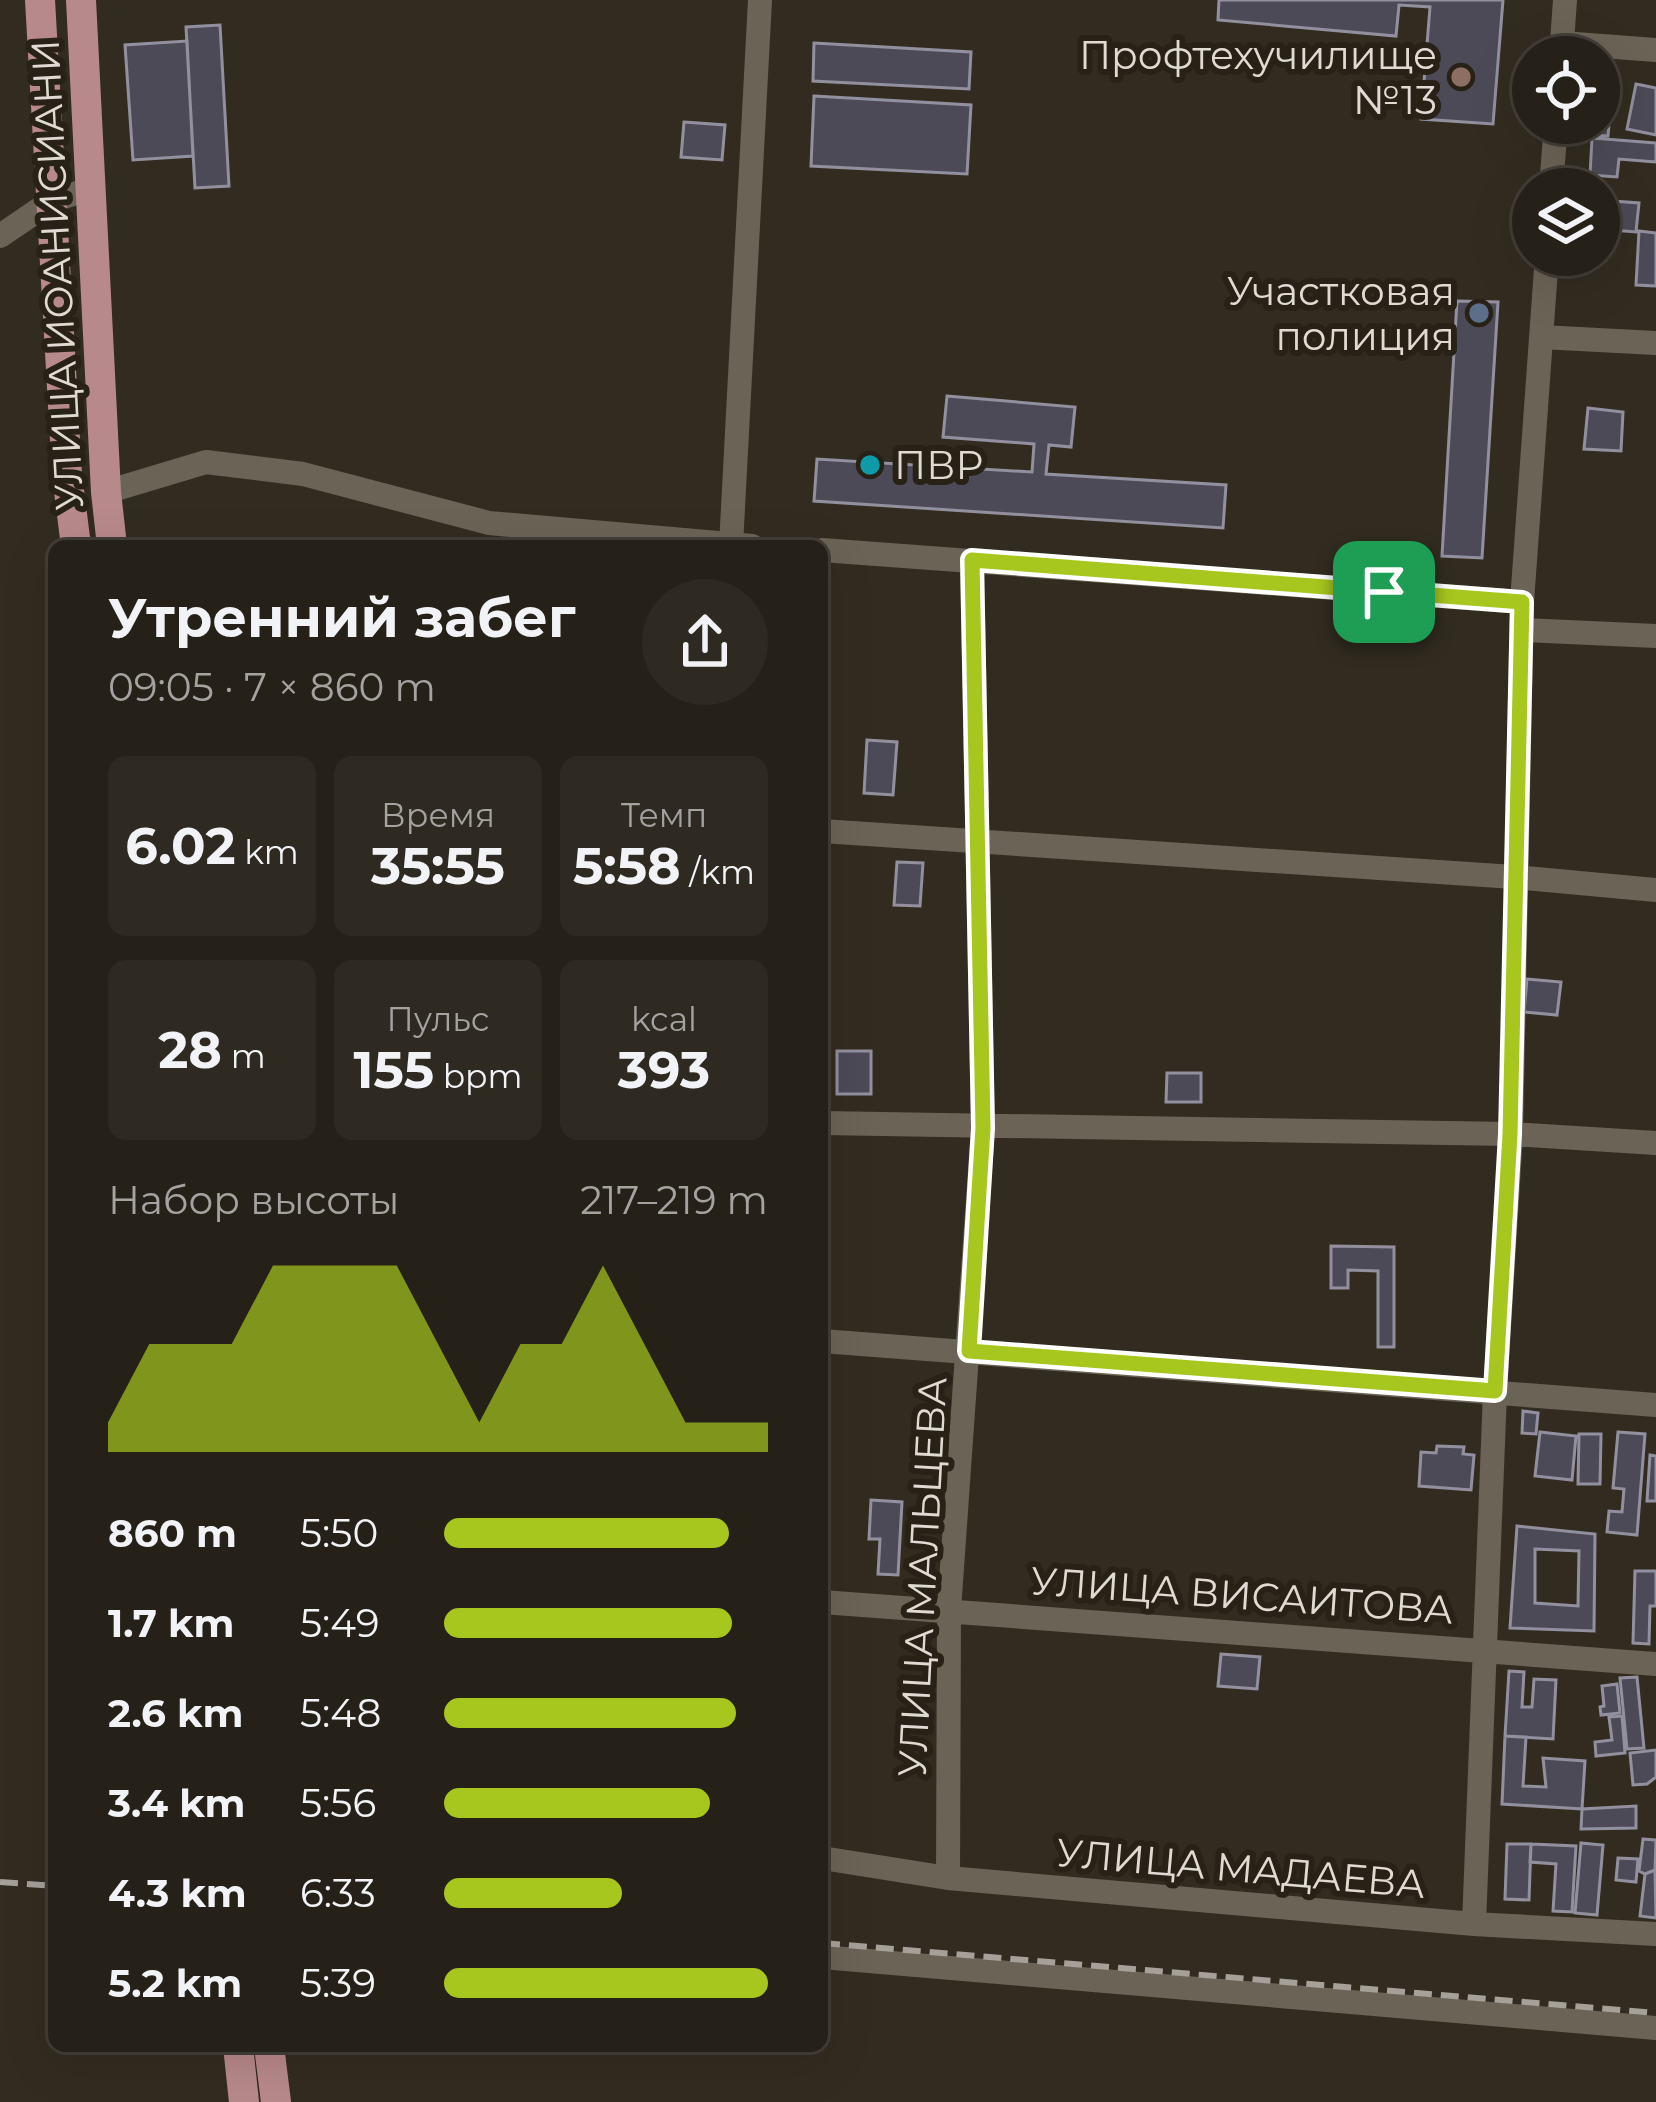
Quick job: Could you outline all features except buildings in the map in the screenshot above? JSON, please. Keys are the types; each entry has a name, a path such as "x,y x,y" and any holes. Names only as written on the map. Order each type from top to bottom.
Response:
{"main road":[{"name":"УЛИЦА ИОАНИСИАНИ","path":"40,0 74,535"},
{"name":"УЛИЦА ИОАНИСИАНИ","path":"81,0 111,540"},
{"path":"67,475 106,493 74,535"},
{"path":"239,2052 244,2102"},
{"path":"270,2052 276,2102"}],"street":[{"path":"731,540 760,0"},
{"path":"1562,36 1565,0"},
{"path":"1620,50 1656,50"},
{"path":"0,236 53,200 91,189"},
{"path":"1474,1924 1510,1134 1522,602 1545,276"},
{"path":"1541,337 1656,343"},
{"path":"106,493 206,462 303,474 488,523 676,540"},
{"path":"828,550 1522,602"},
{"name":"УЛИЦА МАЛЬЦЕВА","path":"948,1878 950,1610 983,1128 972,560"},
{"path":"1522,630 1656,636"},
{"path":"828,831 1656,890"},
{"path":"828,1123 1510,1134 1656,1143"},
{"path":"828,1341 1656,1406"},
{"name":"УЛИЦА ВИСАИТОВА","path":"828,1602 1656,1664"},
{"name":"УЛИЦА МАДАЕВА","path":"828,1859 948,1878 1474,1924 1656,1934"},
{"path":"828,1958 1656,2028"}],"railway":[{"path":"0,1882 48,1886"},
{"path":"828,1944 1656,2013"}],"place":[{"name":"Профтехучилище №13","path":"1461,77"},
{"name":"Участковая полиция","path":"1479,313"},
{"name":"ПВР","path":"870,465"}],"route":[{"path":"972,560 1384,592 1522,602 1510,1134 1495,1391 969,1351 983,1128 972,560"}]}
